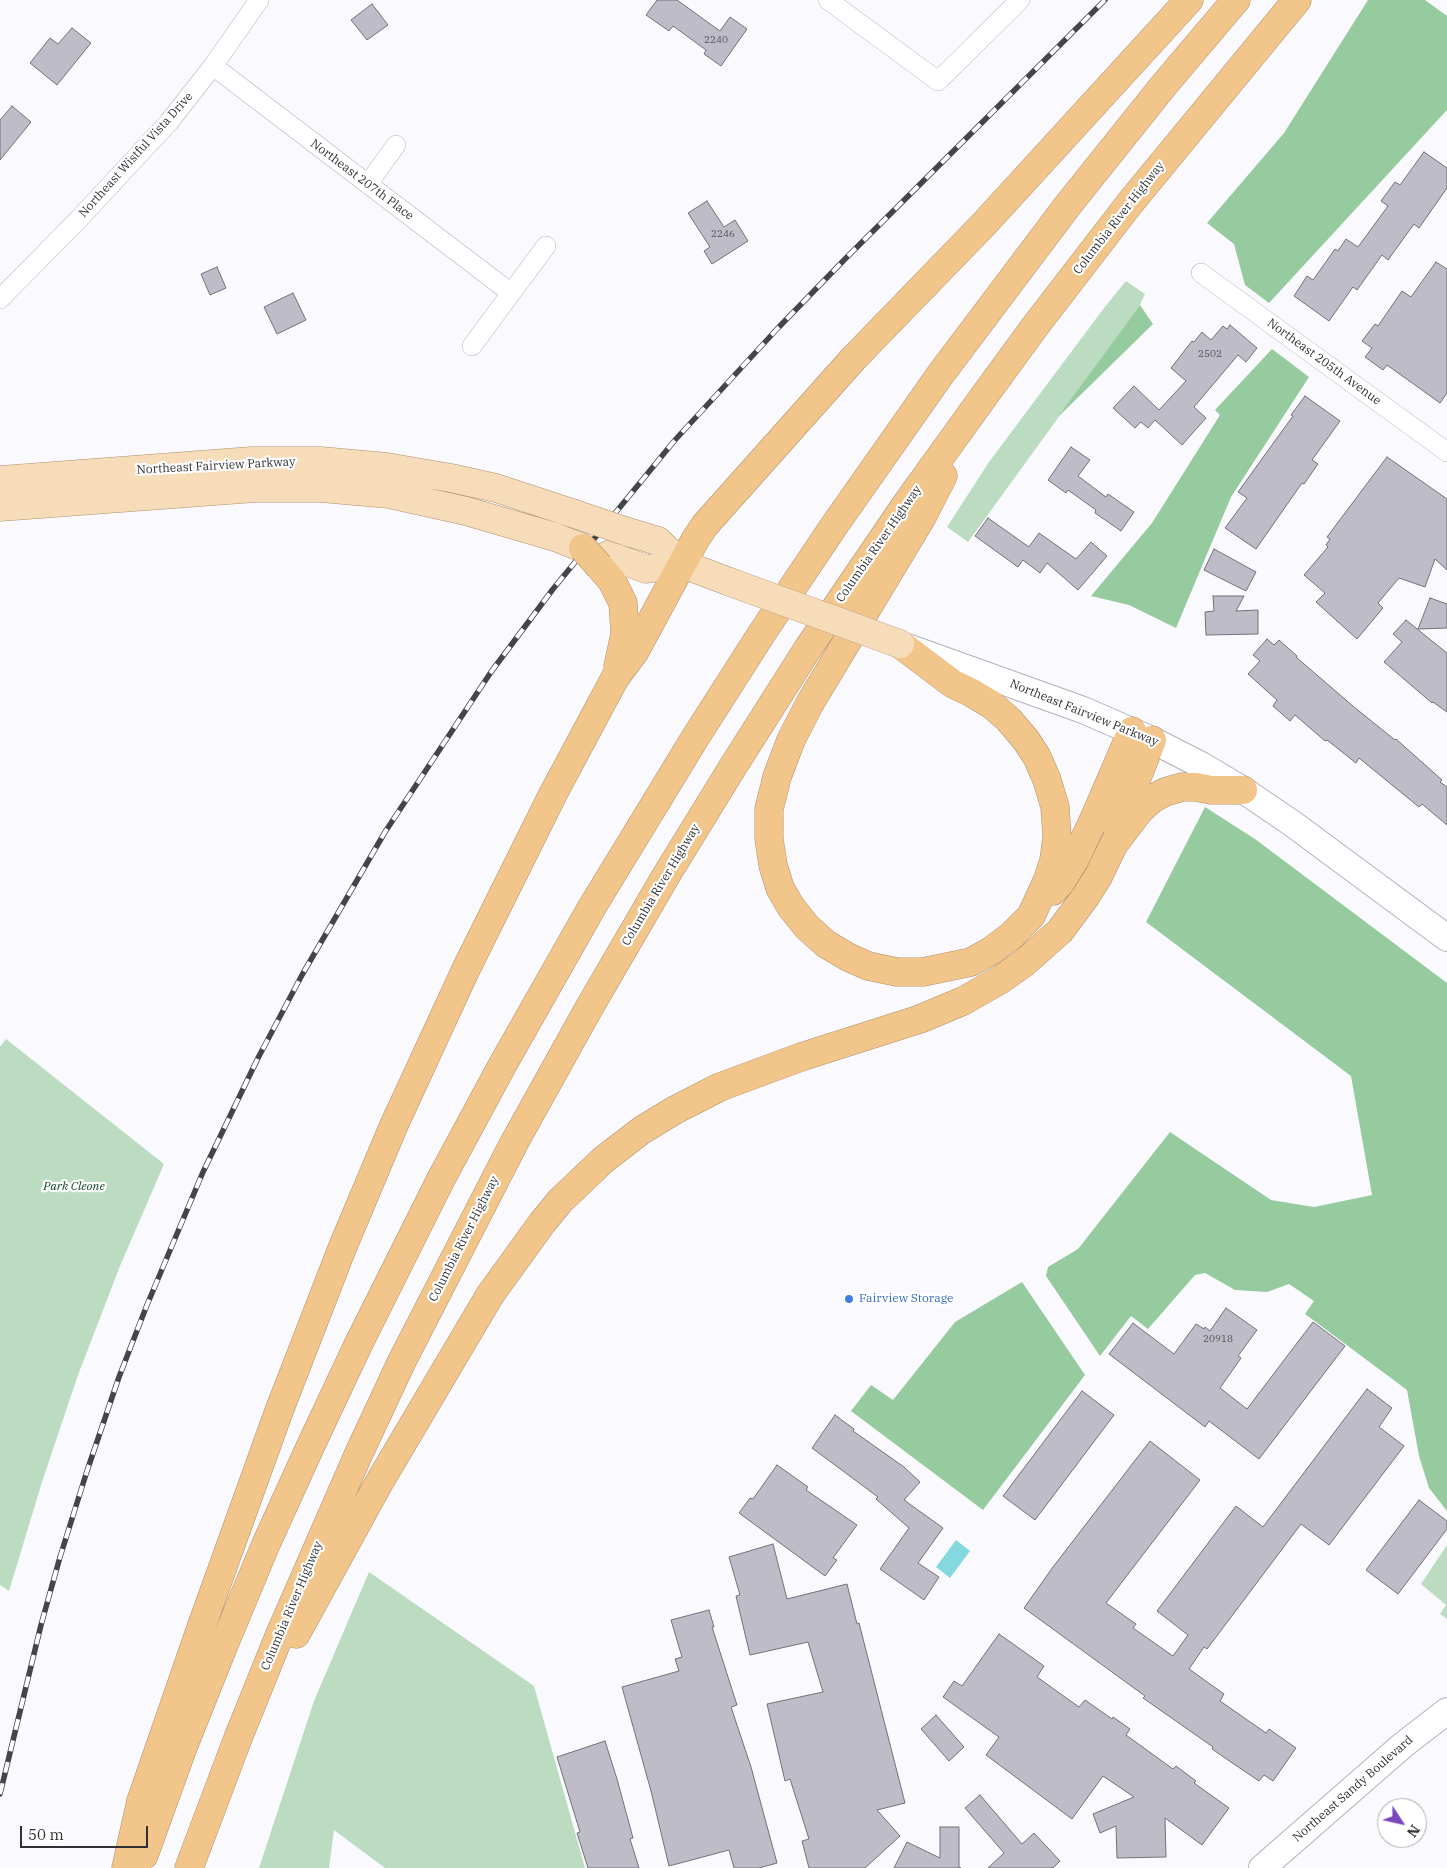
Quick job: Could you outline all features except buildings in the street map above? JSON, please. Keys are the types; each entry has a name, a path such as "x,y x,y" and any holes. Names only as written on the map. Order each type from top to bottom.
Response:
{"highway":[{"path":"126,1868 141,1801 202,1622 279,1411 350,1229 394,1125 466,969 553,794 615,678 635,651 705,525 854,358 984,224 1188,0"},
{"path":"140,1868 183,1747 227,1638 266,1544 315,1436 441,1179 503,1064 592,907 690,746 762,633 935,383 1068,205 1236,0"},
{"name":"Columbia River Highway","path":"189,1868 238,1738 319,1543 402,1361 514,1143 589,1008 667,874 807,650 907,503 987,392 1046,311 1130,203 1298,0"},
{"path":"987,392 922,517 810,703 795,733 778,777 770,809 769,839 773,864 780,888 791,907 807,927 826,944 868,966 897,972 923,972 971,962 991,951 1012,935 1061,882 1142,736"},
{"path":"597,556 623,603 625,634 615,678"},
{"path":"900,644 953,684 992,705 1015,727 1037,757 1048,780 1056,807 1057,836 1054,860 1048,879 1031,916"},
{"path":"1114,844 1118,822 1142,736"},
{"path":"238,1738 380,1481 490,1295 542,1223 581,1180 619,1146 642,1130 675,1110 720,1087 801,1057 920,1019 963,1001 1000,980 1044,946 1078,909 1098,877 1114,844 1140,810 1152,799 1182,787 1211,790 1243,790"}],"main road":[{"name":"Northeast Fairview Parkway","path":"0,480 252,461 321,461 387,467 496,488 658,541 682,564 1074,707 1142,736 1201,765 1243,790 1315,840 1447,938"},
{"name":"Northeast Fairview Parkway","path":"0,507 255,488 321,488 389,494 466,511 555,537 597,556 646,569 682,564"},
{"name":"Northeast Sandy Boulevard","path":"1262,1868 1403,1745 1447,1712"}],"street":[{"name":"Northeast Wistful Vista Drive","path":"0,299 123,173 169,122 213,66 259,0"},
{"path":"828,0 938,81 1020,0"},
{"name":"Northeast 207th Place","path":"213,66 511,293"},
{"path":"368,184 396,145"},
{"path":"472,346 546,246"},
{"name":"Northeast 205th Avenue","path":"1201,273 1447,452"}],"green space":[{"path":"1368,0 1425,0 1447,16 1447,110 1269,303 1245,285 1234,244 1207,223 1284,133"},
{"path":"1126,281 1145,294 1140,305 968,542 947,527 989,462"},
{"path":"1140,305 1153,324 1058,417"},
{"path":"1272,349 1309,377 1231,497 1176,628 1129,605 1091,596 1152,523 1220,415 1215,410"},
{"path":"1205,807 1255,839 1447,983 1447,1511 1429,1488 1419,1456 1407,1390 1305,1314 1314,1301 1289,1284 1267,1292 1235,1290 1205,1273 1195,1275 1148,1329 1131,1316 1100,1356 1046,1276 1048,1267 1078,1249 1170,1132 1271,1200 1314,1207 1372,1195 1351,1076 1146,922"},
{"name":"Park Cleone","path":"6,1039 164,1164 120,1266 78,1375 42,1482 9,1591 0,1585 0,1047"},
{"path":"1022,1282 1085,1375 983,1510 851,1411 871,1385 893,1400 955,1322"},
{"path":"1447,1545 1447,1619 1440,1614 1446,1605 1421,1584"},
{"path":"369,1572 534,1686 585,1868 385,1868 334,1830 329,1868 259,1868 314,1701"}],"water":[{"path":"956,1540 970,1551 950,1578 936,1567"}],"railway":[{"path":"0,1794 41,1625 60,1557 119,1377 147,1305 203,1172 258,1058 302,975 385,832 491,672 553,589 675,440 777,329 846,258 1105,0"}],"place":[{"name":"Fairview Storage","path":"849,1299"}]}
